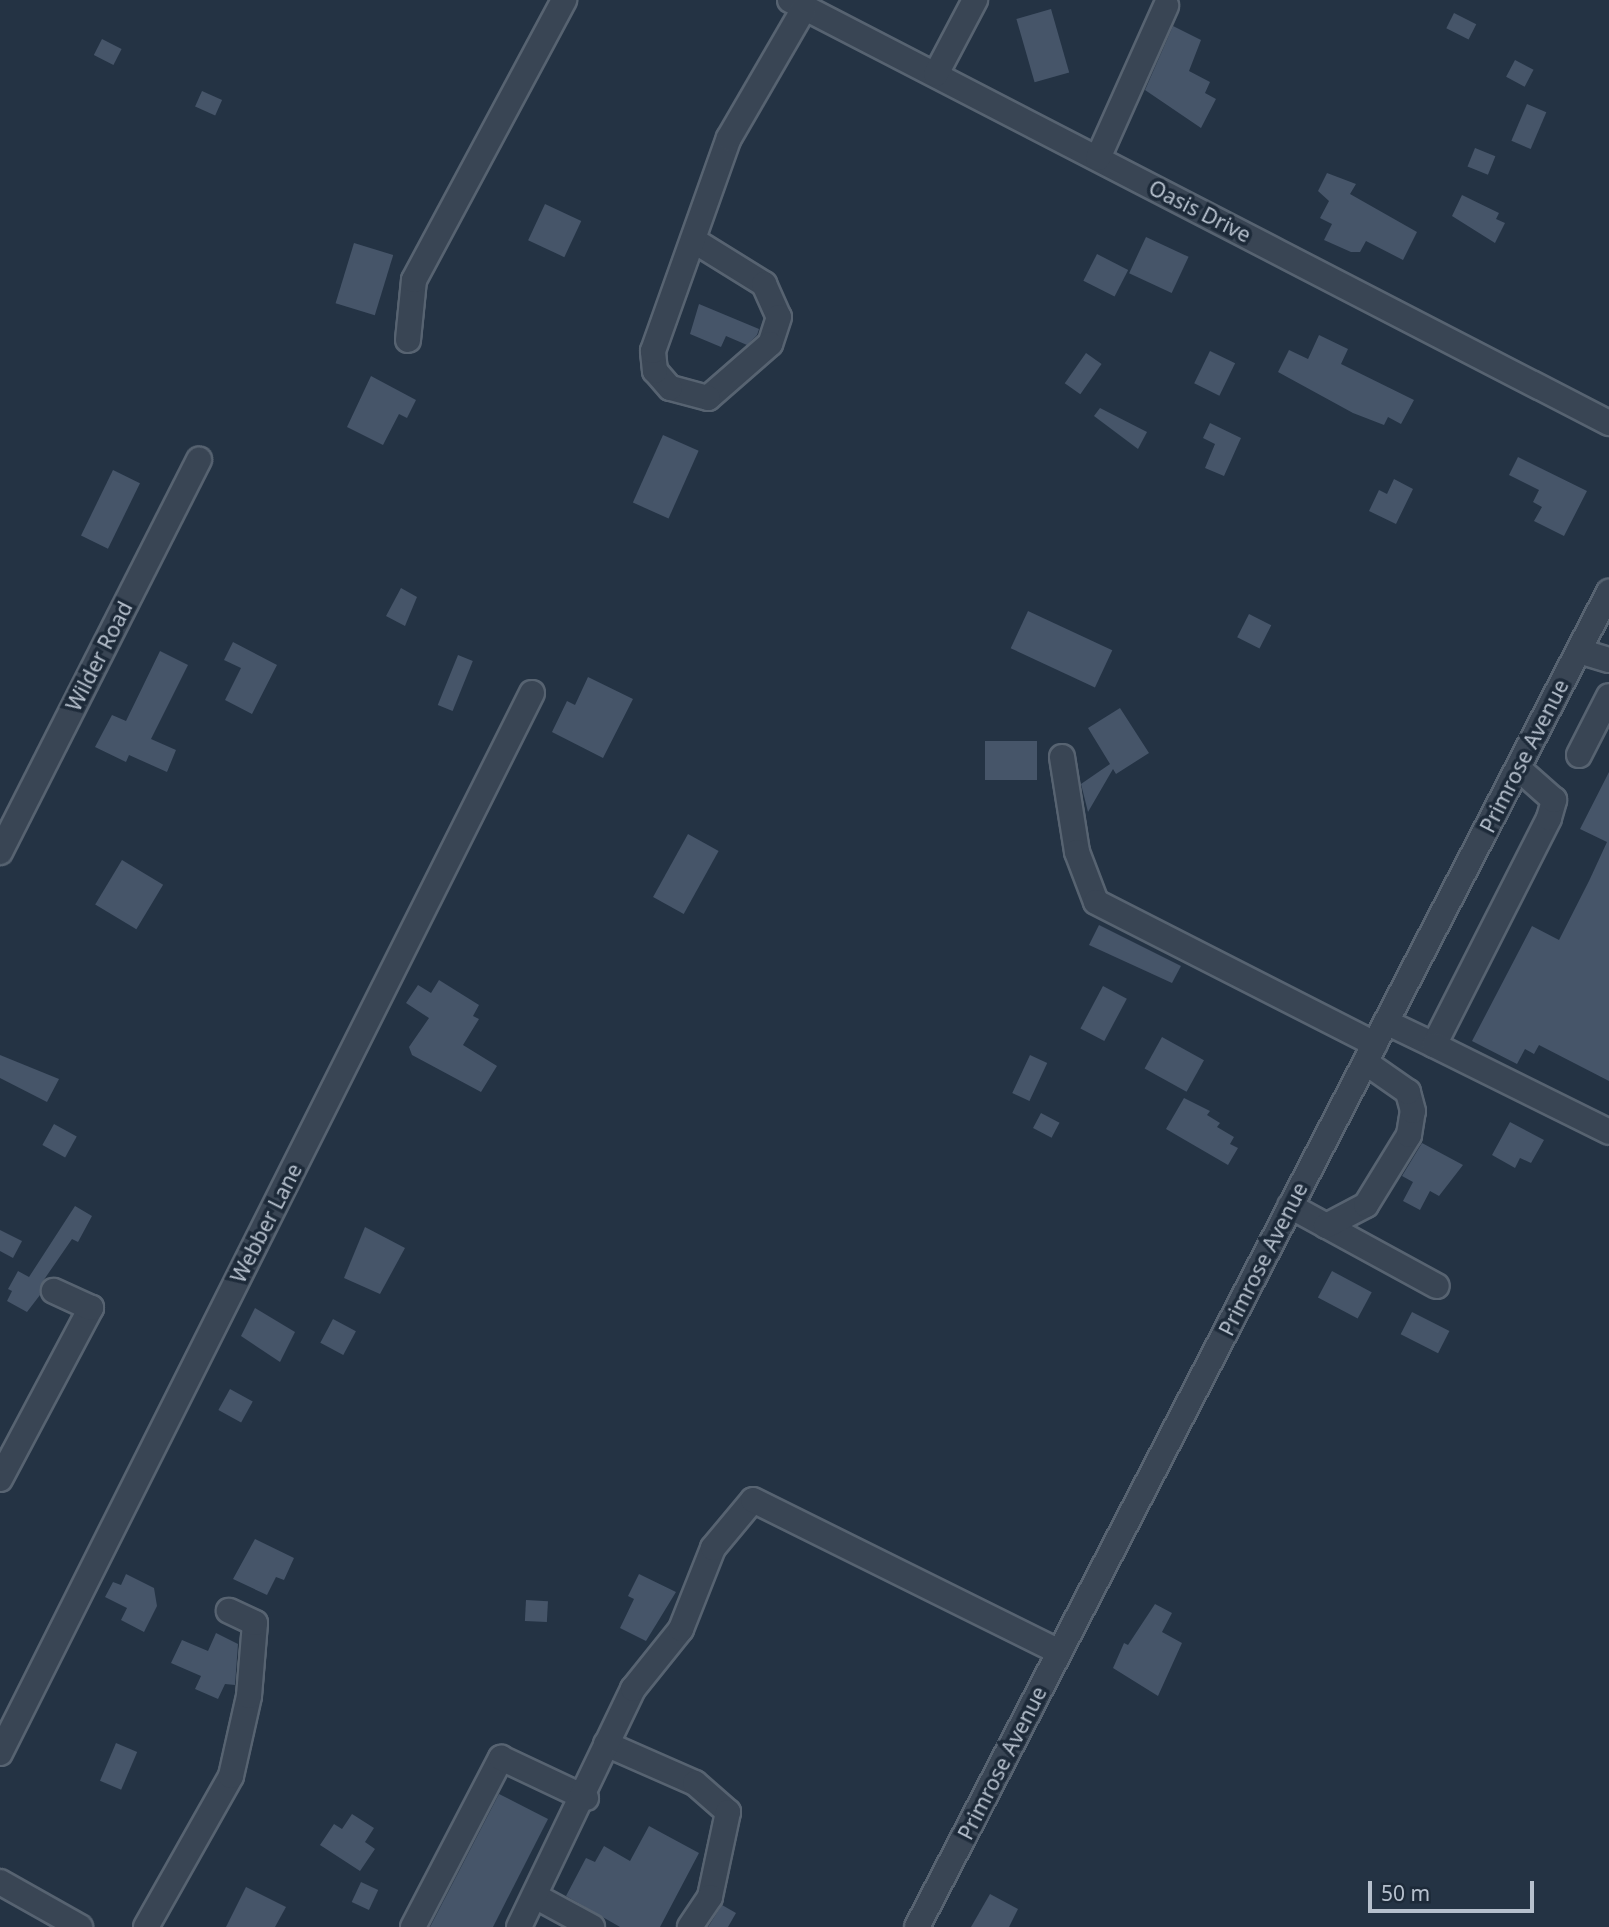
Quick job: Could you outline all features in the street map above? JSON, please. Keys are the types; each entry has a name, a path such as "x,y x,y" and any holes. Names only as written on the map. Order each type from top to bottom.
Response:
{"street":[{"path":"408,340 414,280 564,0"},
{"path":"936,74 975,0"},
{"path":"693,240 764,284 779,317 770,344 708,398 670,388 655,371 653,351 729,138 797,4"},
{"name":"Oasis Drive","path":"797,4 1609,424"},
{"path":"1098,158 1166,6"},
{"name":"Wilder Road","path":"0,852 199,460"},
{"name":"Primrose Avenue","path":"917,1927 1609,592"},
{"path":"1579,651 1609,660"},
{"name":"Webber Lane","path":"0,1753 532,693"},
{"path":"1579,755 1609,696"},
{"path":"1062,757 1077,852 1096,902 1375,1043 1434,1045 1609,1132"},
{"path":"1434,1045 1549,818 1554,800 1518,768"},
{"path":"1326,1226 1366,1205 1409,1135 1413,1111 1408,1092 1375,1043"},
{"path":"1290,1206 1437,1286"},
{"path":"0,1479 91,1308 54,1291"},
{"path":"519,1927 586,1798 606,1744 633,1689 681,1629 713,1548 753,1500 1059,1652"},
{"path":"146,1927 234,1763 249,1696 255,1623 229,1611"},
{"path":"606,1744 695,1783 728,1812 710,1897 690,1927"},
{"path":"414,1927 501,1758 586,1798"},
{"path":"0,1882 80,1927"},
{"path":"536,1896 592,1927"}],"building":[{"path":"1051,9 1069,72 1035,82 1016,19"},
{"path":"1454,13 1476,24 1469,39 1446,28"},
{"path":"1173,26 1201,40 1189,71 1210,82 1205,93 1216,99 1201,128 1145,90"},
{"path":"102,39 122,49 113,65 94,55"},
{"path":"1515,60 1534,70 1525,87 1506,77"},
{"path":"202,91 222,100 215,115 195,107"},
{"path":"1527,104 1546,112 1531,149 1511,141"},
{"path":"1475,148 1495,156 1488,175 1468,167"},
{"path":"1327,173 1356,184 1350,194 1417,232 1403,260 1366,241 1360,252 1351,252 1324,240 1332,224 1320,218 1329,201 1318,191"},
{"path":"1462,195 1499,213 1496,219 1505,223 1495,243 1452,216"},
{"path":"545,204 581,221 564,257 528,240"},
{"path":"1146,237 1189,257 1172,293 1129,273"},
{"path":"354,243 393,255 375,315 336,303"},
{"path":"1097,254 1128,270 1115,297 1083,281"},
{"path":"699,304 759,329 757,335 747,345 726,336 721,347 690,334"},
{"path":"1319,335 1348,349 1341,364 1414,400 1401,424 1388,417 1384,425 1353,413 1278,372 1289,350 1308,359"},
{"path":"1210,351 1235,363 1219,396 1194,383"},
{"path":"1086,353 1102,364 1080,394 1065,383"},
{"path":"371,376 416,400 407,418 399,414 383,445 347,427"},
{"path":"1100,408 1147,432 1138,449 1094,416"},
{"path":"1210,423 1241,438 1224,476 1205,468 1215,444 1203,438"},
{"path":"663,435 699,451 669,518 633,503"},
{"path":"1518,457 1587,491 1564,536 1534,521 1542,507 1533,502 1539,490 1509,475"},
{"path":"113,470 140,483 108,549 81,536"},
{"path":"1394,479 1413,489 1396,524 1369,511 1379,490 1387,494"},
{"path":"401,588 417,597 405,626 386,616"},
{"path":"1028,611 1112,650 1095,687 1011,648"},
{"path":"1249,614 1271,625 1259,649 1237,637"},
{"path":"233,642 277,665 252,714 225,700 241,668 224,660"},
{"path":"160,651 188,665 151,739 176,750 167,772 129,755 126,762 95,747 112,715 126,721"},
{"path":"458,655 473,661 453,711 438,705"},
{"path":"588,677 633,699 603,758 552,732 567,701 575,705"},
{"path":"1120,708 1149,753 1116,774 1113,769 1088,812 1081,784 1110,764 1088,728"},
{"path":"985,741 1037,741 1037,780 985,780"},
{"path":"1609,772 1609,1081 1539,1045 1534,1054 1525,1049 1517,1064 1472,1041 1532,926 1559,940 1607,842 1580,829"},
{"path":"688,834 719,851 684,914 653,897"},
{"path":"122,860 163,885 136,929 95,905"},
{"path":"1099,925 1181,966 1172,983 1089,945"},
{"path":"439,980 479,1005 473,1016 479,1019 463,1045 497,1066 481,1092 412,1055 409,1047 429,1018 406,1003 418,985 431,993"},
{"path":"1103,986 1127,999 1104,1041 1080,1028"},
{"path":"1162,1037 1204,1060 1187,1092 1145,1068"},
{"path":"0,1055 59,1079 47,1102 0,1078"},
{"path":"1030,1055 1047,1063 1029,1101 1012,1093"},
{"path":"1184,1098 1210,1111 1207,1115 1220,1123 1217,1127 1234,1137 1230,1144 1238,1148 1228,1165 1166,1129"},
{"path":"1041,1113 1060,1123 1052,1138 1033,1128"},
{"path":"1510,1122 1544,1140 1531,1163 1520,1158 1515,1168 1492,1155"},
{"path":"54,1124 77,1137 65,1158 42,1145"},
{"path":"1422,1143 1463,1165 1439,1196 1430,1191 1420,1210 1403,1201 1413,1182 1402,1176"},
{"path":"75,1206 92,1216 78,1242 72,1239 41,1284 40,1295 27,1312 7,1301 12,1291 8,1289 18,1271 29,1277"},
{"path":"365,1227 405,1248 380,1294 344,1278"},
{"path":"0,1230 22,1241 13,1258 0,1251"},
{"path":"1332,1271 1372,1292 1358,1319 1318,1297"},
{"path":"255,1308 295,1332 280,1362 241,1336"},
{"path":"1412,1312 1449,1331 1438,1353 1401,1334"},
{"path":"333,1319 356,1331 343,1355 320,1343"},
{"path":"230,1389 253,1402 241,1423 218,1410"},
{"path":"255,1539 294,1558 284,1580 276,1577 267,1595 233,1579"},
{"path":"126,1574 154,1588 157,1606 144,1632 121,1620 127,1608 105,1597 113,1582 121,1585"},
{"path":"639,1574 676,1592 646,1641 620,1628 634,1599 628,1596"},
{"path":"526,1600 548,1601 547,1622 525,1621"},
{"path":"1155,1604 1172,1613 1162,1632 1182,1643 1158,1696 1113,1668 1124,1643 1128,1645"},
{"path":"216,1633 238,1644 235,1685 225,1684 218,1699 195,1689 201,1676 171,1663 182,1640 208,1651"},
{"path":"116,1743 137,1752 121,1790 100,1781"},
{"path":"499,1794 548,1819 493,1927 430,1927"},
{"path":"352,1814 374,1828 365,1842 375,1849 360,1871 320,1845 334,1824 342,1829"},
{"path":"649,1826 699,1853 660,1927 620,1927 566,1896 586,1858 595,1862 604,1846 630,1861"},
{"path":"361,1882 378,1890 369,1910 352,1902"},
{"path":"246,1887 286,1907 275,1927 226,1927"},
{"path":"990,1894 1018,1909 1009,1927 971,1927"},
{"path":"722,1905 736,1913 728,1927 708,1927"}]}
